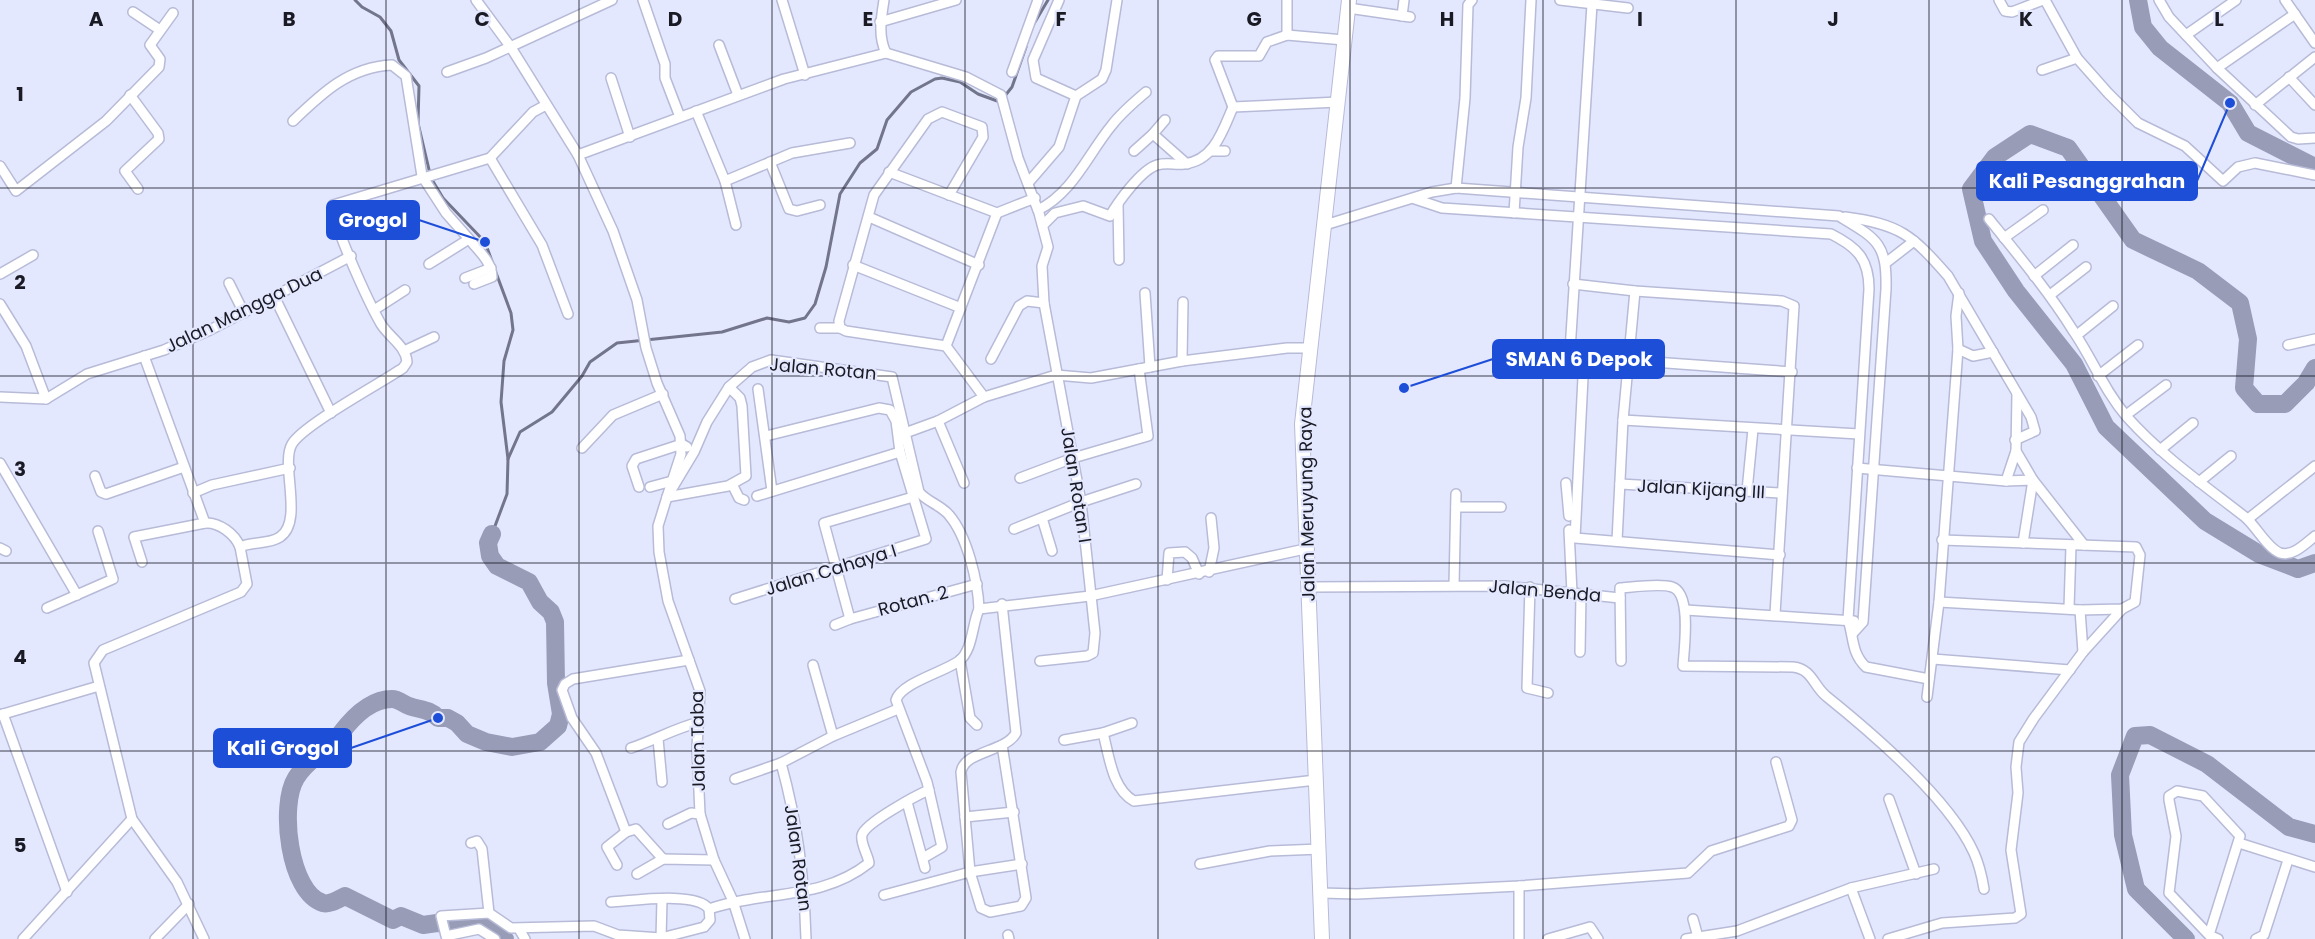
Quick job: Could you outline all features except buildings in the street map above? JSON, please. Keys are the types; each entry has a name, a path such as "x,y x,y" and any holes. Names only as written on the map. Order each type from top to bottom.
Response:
{"main road":[{"name":"Jalan Meruyung Raya","path":"1322,939 1309,587 1305,549 1302,424 1349,4"}],"street":[{"path":"476,0 510,46 578,155 613,231 637,300 646,348 682,444 694,452"},
{"path":"447,72 486,58 612,0"},
{"path":"643,0 665,64 665,78 680,117"},
{"path":"782,0 805,75"},
{"path":"578,155 738,95 846,62 886,53 882,45 880,22 884,0"},
{"path":"880,22 956,0"},
{"path":"1012,72 1038,0"},
{"path":"1059,0 1033,60 1036,78 1076,96"},
{"path":"1028,183 1059,147 1076,96 1102,79 1106,70 1117,0"},
{"path":"1287,0 1287,35"},
{"path":"1349,4 1406,17 1404,0"},
{"path":"1456,188 1465,98 1468,5 1472,0"},
{"path":"1514,213 1518,147 1526,98 1531,0"},
{"path":"1560,0 1628,8"},
{"path":"1999,0 2005,10 2012,12 2044,0 2077,58 2138,123 2186,146 2223,181 2238,167 2255,162 2315,175"},
{"path":"2159,0 2164,12 2255,105 2291,136 2298,139 2315,138"},
{"path":"2186,35 2236,0"},
{"path":"2285,0 2315,43"},
{"path":"1592,4 1579,215 1568,345 1574,354 1584,357 1630,358 1792,372"},
{"path":"133,12 160,30"},
{"path":"0,166 16,191 106,121 162,63 150,45 173,13"},
{"path":"2217,68 2295,14"},
{"path":"1041,218 1069,208 1083,206 1110,216 1149,169 1167,163 1187,164 1210,151 1216,145 1233,107 1216,57 1259,56 1267,42 1287,35 1344,40"},
{"path":"719,45 738,95"},
{"name":"Jalan Rotan I","path":"886,53 966,77 996,91 1003,103 1018,158 1041,218 1048,247 1042,266 1044,303 1081,502 1095,633 1093,653 1087,656 1040,661"},
{"path":"2255,105 2315,57"},
{"path":"2042,70 2077,58"},
{"path":"293,121 330,86 358,72 392,65 406,76 429,175 446,213 491,268 492,277 474,284"},
{"path":"2289,76 2315,105"},
{"path":"611,78 630,137"},
{"path":"1041,218 1065,190 1111,126 1146,92"},
{"path":"130,95 158,133 159,139 125,171 138,189"},
{"path":"1233,107 1338,102"},
{"path":"240,547 268,542 284,534 288,525 291,495 289,456 292,444 331,413 403,368 407,362 404,351 382,326 372,306 341,237 333,205 490,158 533,112 546,105"},
{"path":"696,111 725,181 736,225"},
{"path":"840,328 839,321 869,217 873,195 928,119 942,112 982,127 983,137 949,195"},
{"path":"1134,151 1165,120"},
{"path":"1153,134 1187,164"},
{"path":"725,181 807,149 850,143"},
{"path":"1210,151 1225,151"},
{"path":"490,158 542,245 568,314"},
{"path":"770,162 789,209 798,211 820,205"},
{"path":"889,172 997,213 1035,198"},
{"path":"1325,225 1432,192 1456,188 1839,216 1880,222 1897,229 1914,242 1948,276 1959,293 2031,417 2034,431 2015,440"},
{"path":"1415,199 1442,208 1579,215 1831,234 1850,244 1862,254 1869,273 1869,289 1848,620 1854,650 1866,667 1929,679"},
{"path":"1118,204 1119,260"},
{"path":"2004,238 2043,210"},
{"path":"946,346 979,266 997,213"},
{"path":"1839,216 1876,242 1887,261 1863,622 1852,633"},
{"path":"869,217 979,266"},
{"path":"1989,219 2050,295 2077,335 2098,376 2126,415 2160,450 2248,519 2278,552 2288,554 2299,549 2315,536"},
{"path":"429,264 469,239"},
{"path":"1862,254 1876,242"},
{"path":"1887,261 1914,242"},
{"path":"2034,276 2073,245"},
{"path":"0,274 33,255"},
{"name":"Jalan Mangga Dua","path":"46,399 87,374 144,356 210,330 275,298 351,256"},
{"path":"854,265 961,308"},
{"path":"2050,295 2086,267"},
{"path":"465,278 491,268"},
{"path":"229,283 244,313"},
{"path":"1573,284 1635,291 1782,301 1792,304 1795,309 1792,372 1775,614"},
{"path":"372,306 405,290"},
{"path":"1617,541 1623,420 1635,291"},
{"path":"1145,292 1150,366"},
{"path":"1927,698 1934,659 1939,602 1958,349 1956,316 1959,293"},
{"path":"275,298 331,413"},
{"path":"991,359 1019,306 1027,302 1044,303"},
{"path":"1182,361 1183,302"},
{"path":"0,304 26,346 46,399 0,397"},
{"path":"2077,335 2113,306"},
{"path":"820,328 840,328 886,338 946,346 984,397"},
{"path":"404,351 434,337"},
{"path":"2288,345 2315,339"},
{"path":"2098,376 2138,345"},
{"path":"905,433 938,422 984,397 1056,375 1091,378 1182,361 1287,348 1310,348"},
{"path":"1958,349 1973,356 1993,352"},
{"path":"144,356 205,523"},
{"path":"1584,357 1575,538 1780,555"},
{"name":"Jalan Rotan","path":"691,664 668,601 659,552 658,526 667,497 694,452 707,422 729,387 752,367 771,360 888,375 896,386 919,492 948,513 954,522 974,567 979,609"},
{"path":"1020,478 1073,458 1148,436 1139,369"},
{"path":"2126,415 2166,385"},
{"path":"682,444 667,497 732,484 744,478 748,473 742,406 740,398 729,387"},
{"path":"758,389 772,491"},
{"path":"582,448 613,415 663,394"},
{"path":"2006,481 2016,451 2017,394"},
{"path":"766,436 879,408 890,410 896,422 900,452 913,497 824,523 850,619"},
{"path":"1623,420 1858,434"},
{"path":"938,422 964,483"},
{"path":"2160,450 2193,423"},
{"path":"1747,491 1753,429"},
{"path":"639,487 632,462 682,444"},
{"path":"2016,451 2033,480 2084,545"},
{"path":"757,496 900,452"},
{"path":"2199,482 2231,456"},
{"path":"0,463 76,595"},
{"path":"2248,519 2315,466"},
{"path":"94,476 102,492 106,494 184,467"},
{"path":"193,493 212,485 290,468"},
{"path":"1857,468 2006,481 2033,480"},
{"path":"2023,543 2033,480"},
{"path":"650,487 672,481"},
{"path":"1566,483 1580,652"},
{"path":"732,484 739,498 744,500"},
{"path":"1014,529 1081,502 1136,484"},
{"name":"Jalan Kijang III","path":"1620,484 1782,494"},
{"path":"1454,585 1456,494"},
{"name":"Jalan Cahaya I","path":"735,599 926,539 913,497"},
{"path":"1456,507 1501,507"},
{"path":"1042,518 1052,551"},
{"path":"1204,573 1215,548 1211,518"},
{"path":"142,562 134,537 213,523 228,532 240,547 247,584 241,592 102,650 94,663 132,819 164,862 189,904 204,939"},
{"path":"47,608 113,579 98,531"},
{"path":"1888,939 1942,923 1987,918 2015,918 2020,914 2010,850 2018,793 2017,750 2024,731 2083,652 2122,609 2135,602 2139,550 2136,547 1942,540"},
{"path":"2069,608 2071,546"},
{"path":"923,858 942,847 929,790 898,710 897,696 960,660 968,648 979,609 1002,604 1048,603 1090,596 1204,573 1305,549"},
{"path":"1167,580 1169,553 1185,552 1204,573"},
{"name":"Rotan. 2","path":"835,624 977,584"},
{"name":"Jalan Benda","path":"1309,587 1454,585 1530,587 1620,598 1620,588 1671,586 1679,591 1686,610"},
{"path":"1530,587 1527,688 1548,693"},
{"path":"1620,598 1621,661"},
{"path":"1939,602 2080,610 2122,609"},
{"path":"1002,604 1016,733 1002,745 967,761 962,766 970,872 981,908 990,912 1021,906 1025,902 1022,864 1002,745"},
{"path":"1863,622 1775,614 1686,610 1683,666 1793,667 1809,673 1824,694 1849,712 1940,802 1974,852 1984,889"},
{"path":"2080,610 2083,652"},
{"path":"1934,659 2070,669"},
{"path":"960,660 970,718 977,725"},
{"path":"626,832 603,768 588,738 572,718 562,690 565,684 573,679 691,664"},
{"name":"Jalan Taba","path":"691,664 700,692 697,747 700,814 714,860 733,901 745,939"},
{"path":"813,665 833,736"},
{"path":"67,892 2,715 99,686"},
{"path":"735,779 781,763 833,736 898,710"},
{"path":"631,748 658,740 672,730 700,722"},
{"path":"1064,740 1103,733 1132,723"},
{"path":"1103,733 1116,778 1124,795 1134,801 1316,780"},
{"path":"658,740 662,782"},
{"path":"1321,893 1357,894 1630,880 1656,874 1679,876 1688,873 1711,850 1783,830 1789,826 1792,820 1776,762"},
{"name":"Jalan Rotan","path":"781,763 799,832 807,939"},
{"path":"709,909 733,901 830,886 868,864 862,839 864,832 907,802 929,790"},
{"path":"2209,934 2239,843 2237,831 2203,796 2177,791 2169,796 2176,836 2168,886 2169,893 2209,934 2218,939"},
{"path":"1889,799 1916,874"},
{"path":"907,802 925,868"},
{"path":"965,817 1014,812"},
{"path":"668,824 691,813 700,814"},
{"path":"23,939 132,819"},
{"path":"618,865 607,847 626,832 639,830 663,859"},
{"path":"471,843 477,841 482,849 489,913 501,934"},
{"path":"2239,843 2315,867"},
{"path":"1200,864 1270,851 1320,849"},
{"path":"637,874 663,859 714,860"},
{"path":"2256,939 2264,935 2288,860"},
{"path":"884,895 970,872 1022,864"},
{"path":"1686,939 1737,931 1851,888 1934,869"},
{"path":"1519,886 1520,939"},
{"path":"1851,888 1870,939"},
{"path":"489,913 444,914 441,919 443,932 448,936 479,929 501,934 519,929 594,926 613,936 661,938 706,926 710,920 709,909 699,901 662,899 611,902"},
{"path":"661,938 662,899"},
{"path":"155,939 189,904"},
{"path":"1693,919 1698,937"},
{"path":"1548,939 1590,927 1598,939"},
{"path":"519,929 525,939"}],"waterway":[{"path":"355,0 362,7 380,17 391,31 399,60 419,86 418,123 431,178 443,198 485,242 493,264"},
{"path":"1032,27 1048,0"},
{"path":"2138,0 2143,27 2160,48 2230,103 2248,133 2315,167"},
{"path":"508,459 520,432 552,412 582,376 590,362 617,343 722,332 767,318 789,322 805,318 815,304 826,267 840,194 860,163 877,149 887,120 911,92 935,79 942,78 960,82 978,94 1000,102 1012,87 1026,47"},
{"path":"2315,368 2306,383 2285,404 2258,404 2244,388 2248,339 2240,303 2198,271 2133,240 2068,148 2030,134 1995,157 1971,189 1983,241 2016,291 2074,364 2106,427 2205,521 2259,554 2298,569 2315,563"},
{"path":"492,534 507,494 508,459 501,402 504,361 513,330 511,313 495,270"},
{"path":"492,534 488,543 490,556 497,566 529,582 540,602 551,612 555,622 556,683 561,714 558,726 540,742 512,747 486,742 467,734 457,723 448,718 438,718 428,711 397,700 376,702 357,715 334,743 299,773 291,791 288,827 290,847 302,883 311,896 323,903 345,896 393,920 401,916 423,925 437,923 454,926 481,922 494,928 505,939"},
{"path":"2186,939 2136,889 2123,835 2120,775 2135,736 2150,735 2207,764 2289,827 2315,834"}],"place":[{"name":"Kali Pesanggrahan","path":"2230,103"},
{"name":"Grogol","path":"485,242"},
{"name":"SMAN 6 Depok","path":"1404,388"},
{"name":"Kali Grogol","path":"438,718"}]}
